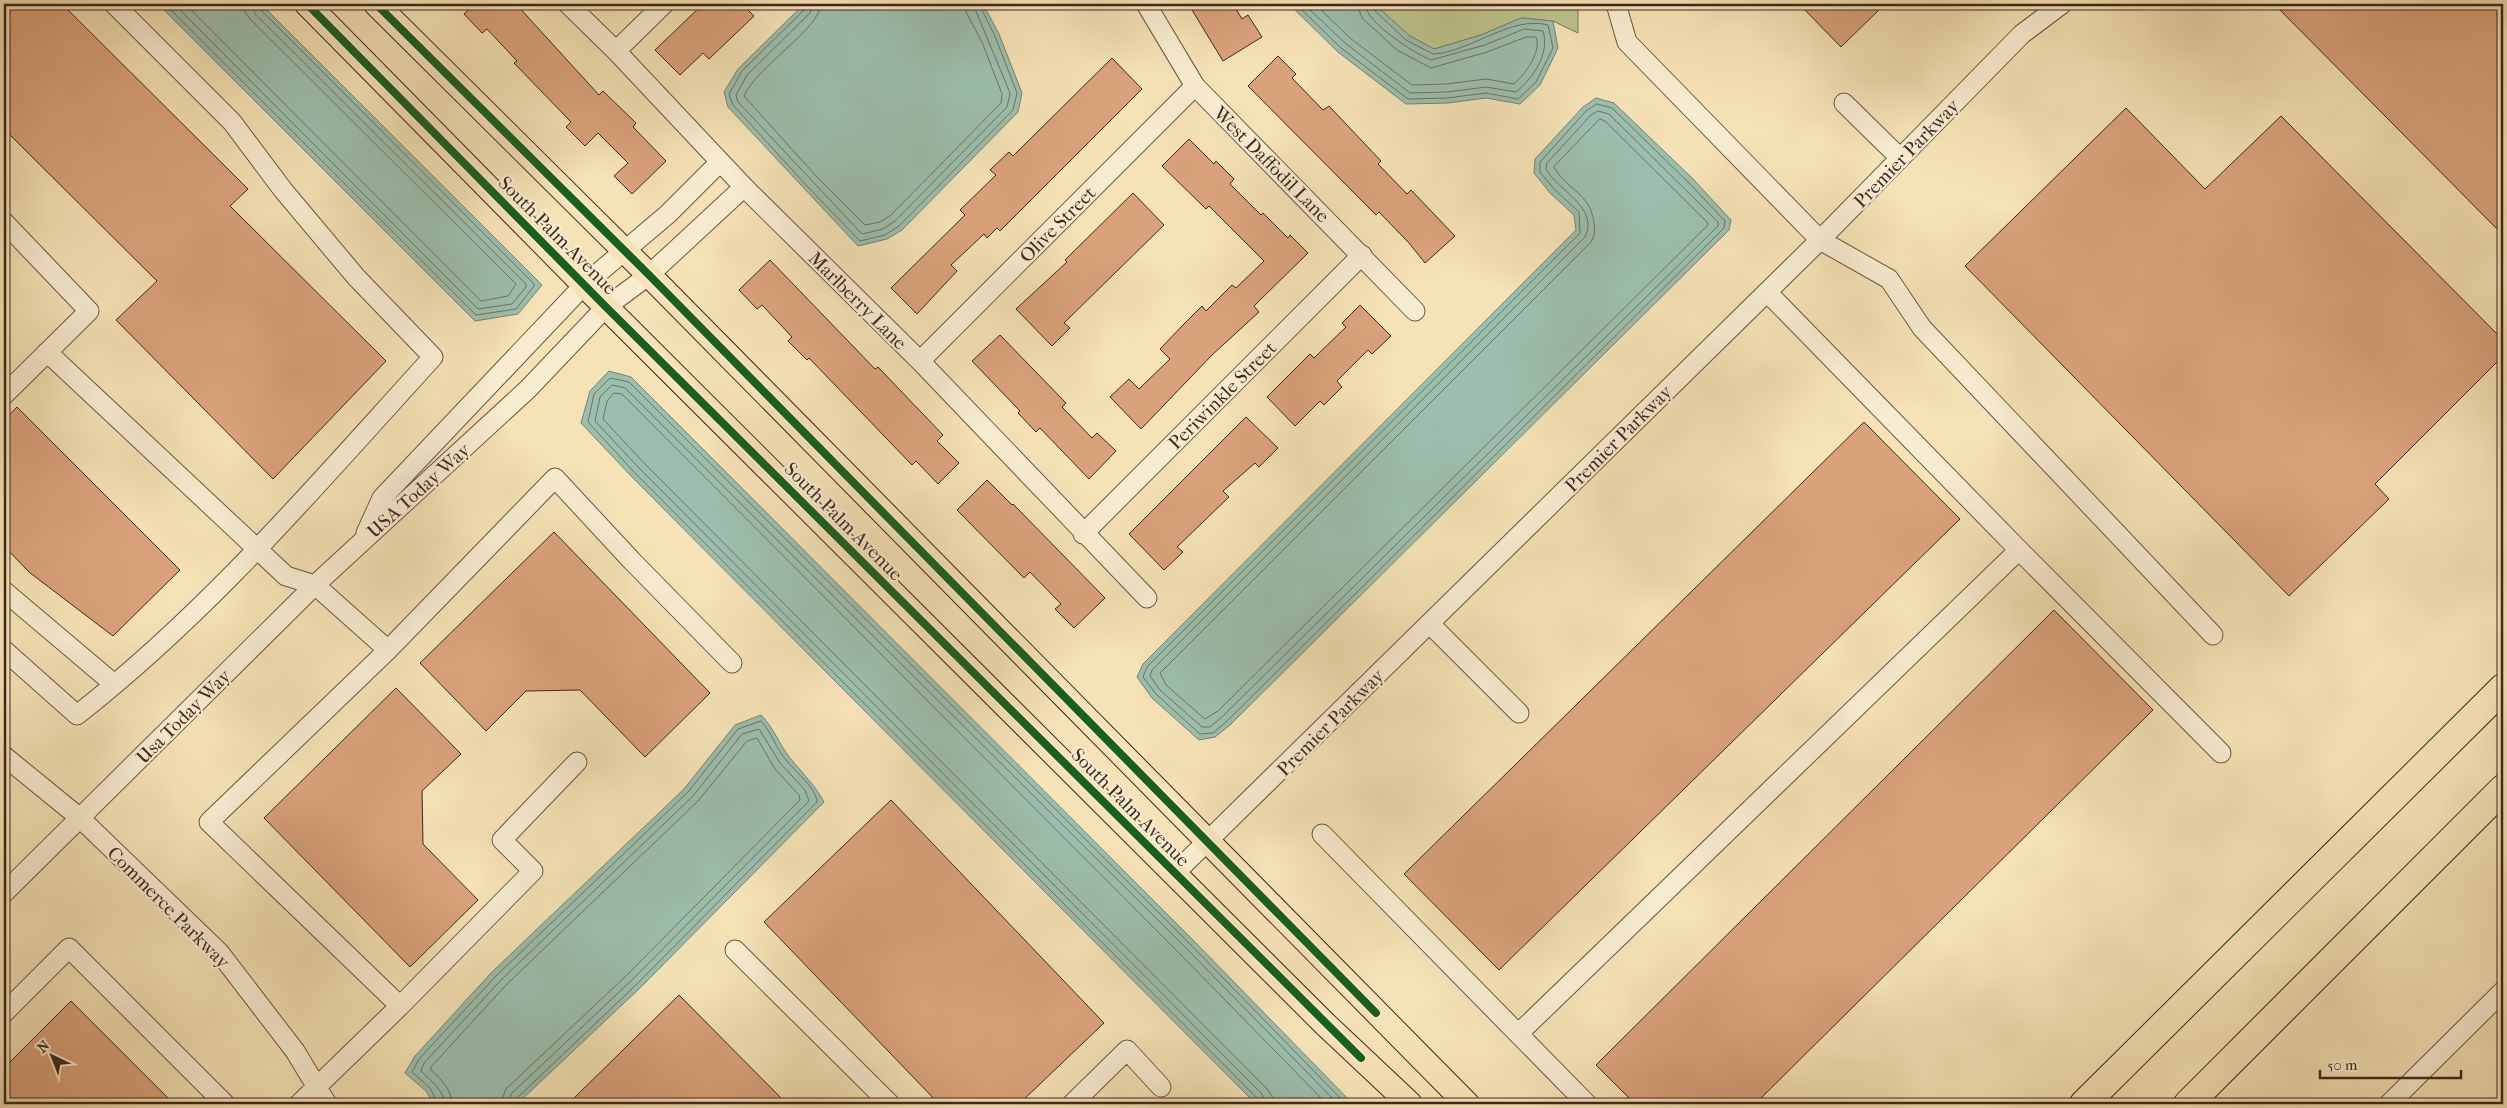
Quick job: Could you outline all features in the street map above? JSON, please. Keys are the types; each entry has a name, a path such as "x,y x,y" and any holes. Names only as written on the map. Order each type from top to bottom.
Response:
{"highway":[{"path":"2084,1104 2503,688"},
{"path":"2188,1104 2503,789"}],"main road":[{"name":"South Palm Avenue","path":"307,4 606,307 1325,1024 1410,1104"},
{"name":"South Palm Avenue","path":"376,4 649,274 1467,1104"}],"street":[{"path":"4,650 77,715 114,684 258,549 434,357 356,277 282,190 232,122 114,4"},
{"name":"Marlberry Lane","path":"568,4 616,51 744,187 920,361 1147,598"},
{"path":"616,51 664,4"},
{"name":"West Daffodil Lane","path":"1146,4 1195,86 1415,311"},
{"path":"1616,4 1627,42 1820,240 1889,279 1922,328 2213,634"},
{"name":"Premier Parkway","path":"1175,874 1820,240 2022,34 2062,4"},
{"name":"Olive Street","path":"920,361 1195,86"},
{"path":"1844,103 1900,158"},
{"name":"USA Today Way","path":"363,541 382,498 584,284 668,214 720,162"},
{"name":"USA Today Way","path":"363,541 528,389 606,307 649,274 744,187"},
{"path":"4,222 89,311 4,395"},
{"name":"Periwinkle Street","path":"1084,534 1362,255"},
{"path":"1767,292 2221,753"},
{"path":"47,352 286,576 314,585 388,650"},
{"path":"400,1006 209,822 388,650 555,478 732,663"},
{"name":"Usa Today Way","path":"4,893 314,585 363,541"},
{"path":"1518,1034 2019,550"},
{"path":"4,591 114,684"},
{"path":"1430,624 1519,713"},
{"name":"Commerce Parkway","path":"4,756 80,818 218,952 295,1051 327,1104"},
{"path":"299,1104 400,1006 533,871 502,840 577,762"},
{"path":"1322,834 1586,1104"},
{"path":"4,1013 70,948 225,1104"},
{"path":"735,950 890,1104"},
{"path":"2390,1104 2503,991"},
{"path":"1072,1104 1127,1050 1161,1087"}],"green space":[{"path":"1374,4 1578,4 1578,33 1553,21 1521,18 1481,35 1434,49 1410,36"}],"water":[{"path":"158,4 261,4 542,285 518,314 475,321"},
{"path":"804,4 983,4 999,34 1022,93 1018,112 902,230 887,239 858,246 728,107 724,92 738,69"},
{"path":"1289,4 1374,4 1410,36 1434,49 1481,35 1521,18 1553,21 1558,48 1540,85 1520,104 1486,98 1448,103 1406,104 1338,52"},
{"path":"1596,98 1614,103 1693,179 1731,220 1729,230 1230,725 1215,737 1199,740 1152,698 1137,677 1143,664 1576,230 1574,215 1550,193 1534,173 1535,159 1583,107"},
{"path":"609,371 631,377 1192,939 1353,1104 1256,1104 632,477 581,423 590,391"},
{"path":"761,715 786,753 824,802 641,987 517,1104 434,1104 426,1091 405,1073 415,1056 492,972 684,789 735,725"}],"building":[{"path":"4,4 62,4 248,189 230,206 386,361 273,479 116,320 157,281 4,129"},
{"path":"474,4 516,4 599,95 603,91 636,123 633,127 666,161 632,194 614,176 628,163 598,133 585,146 566,127 571,122 514,63 517,61 487,29 482,33 464,14"},
{"path":"703,4 742,4 754,16 709,59 703,53 680,75 655,50"},
{"path":"1202,4 1233,4 1242,19 1248,15 1262,37 1223,61 1192,10"},
{"path":"1799,4 1885,4 1841,47"},
{"path":"2274,4 2503,4 2503,235"},
{"path":"1278,56 1296,74 1292,78 1323,110 1329,106 1381,161 1378,164 1407,194 1411,190 1455,236 1425,263 1409,243 1379,212 1376,215 1248,86"},
{"path":"1112,58 1142,89 1000,231 997,228 987,238 984,234 951,265 957,271 917,314 891,288 965,215 960,210 996,175 990,170 1009,152 1013,156"},
{"path":"2126,108 2205,189 2281,116 2503,340 2503,356 2375,484 2389,499 2289,596 1965,266"},
{"path":"1189,139 1214,164 1216,161 1234,179 1230,184 1261,215 1263,213 1288,238 1290,235 1308,253 1254,306 1259,312 1212,355 1141,429 1110,397 1129,379 1139,389 1170,359 1160,349 1183,325 1202,306 1206,311 1232,285 1236,288 1264,261 1209,206 1206,209 1162,166"},
{"path":"1133,193 1164,225 1064,323 1070,328 1052,346 1016,309 1067,262 1065,260"},
{"path":"770,260 875,369 878,367 943,435 937,441 959,463 938,484 916,461 912,465 809,358 807,360 788,341 792,337 762,305 757,309 739,290"},
{"path":"1360,305 1391,336 1372,354 1368,350 1337,381 1342,387 1324,405 1320,401 1295,426 1267,397 1310,354 1314,358 1346,327 1342,323"},
{"path":"1000,335 1066,403 1062,407 1092,438 1097,433 1116,451 1089,479 1040,428 1036,432 1018,413 1020,411 972,361"},
{"path":"17,407 180,570 113,636 29,572 4,546 4,421"},
{"path":"1246,417 1278,448 1259,467 1255,463 1223,491 1229,497 1177,547 1183,552 1164,570 1129,534"},
{"path":"1864,422 1960,519 1499,970 1404,874"},
{"path":"987,480 1105,598 1074,628 1055,609 1061,604 1030,572 1024,578 957,510"},
{"path":"554,532 710,693 645,757 580,690 526,691 486,731 420,663"},
{"path":"2054,610 2153,710 1755,1104 1635,1104 1596,1065"},
{"path":"396,688 461,754 422,791 423,844 478,900 410,967 264,818"},
{"path":"891,800 1104,1023 1019,1104 939,1104 764,922"},
{"path":"679,995 787,1104 568,1104"},
{"path":"71,1001 174,1104 4,1104 4,1068"}],"cycle path":[{"path":"307,4 606,307 1361,1058"},
{"path":"376,4 649,275 1376,1013"}]}
